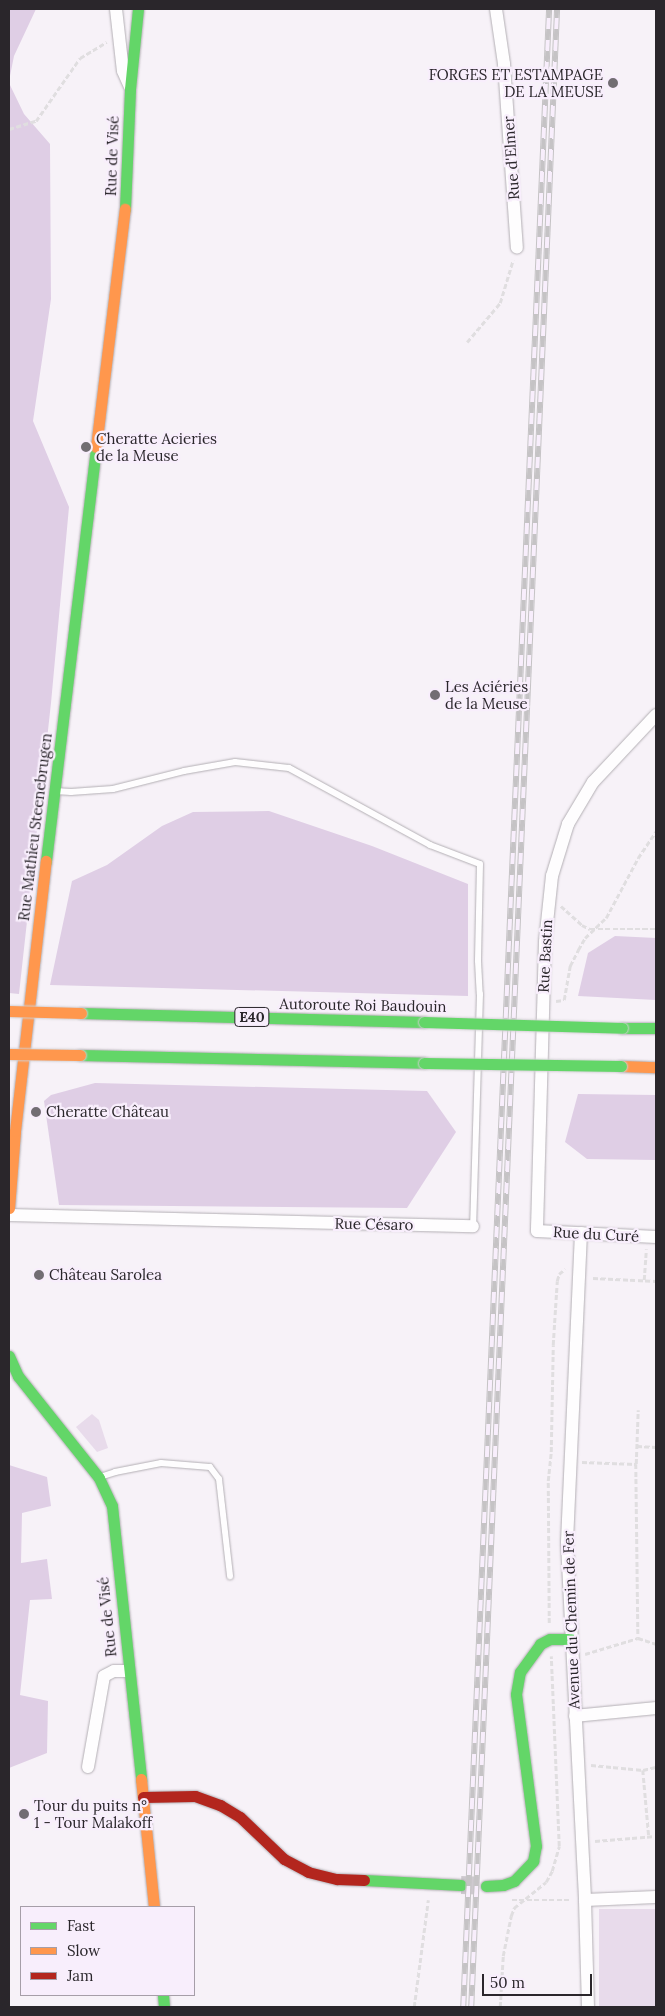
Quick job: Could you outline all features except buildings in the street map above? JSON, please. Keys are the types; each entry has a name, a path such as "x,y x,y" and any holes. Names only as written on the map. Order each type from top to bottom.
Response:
{"main road":[{"name":"Rue de Visé","path":"96,450 125,213 130,89 138,9"},
{"name":"Rue Mathieu Steenebrugen","path":"9,1208 15,1131 54,791 96,450"},
{"name":"Autoroute Roi Baudouin","path":"9,1011 656,1028"},
{"path":"9,1054 656,1067"},
{"name":"Rue de Visé","path":"9,1356 18,1376 99,1478 112,1506 154,1906"},
{"path":"486,1886 502,1885 514,1881 533,1861 536,1846 517,1684 520,1672 528,1658 540,1644 550,1638 571,1639"},
{"path":"143,1797 195,1796 220,1805 240,1817 284,1859 308,1872 337,1879 460,1885"}],"street":[{"path":"116,9 123,71 130,89"},
{"name":"Rue d'Elmer","path":"496,9 504,64 517,248"},
{"name":"Rue Bastin","path":"536,1231 543,1002 552,876 568,824 593,782 656,715"},
{"name":"Rue Césaro","path":"9,1215 473,1226"},
{"name":"Rue du Curé","path":"536,1231 652,1237"},
{"name":"Avenue du Chemin de Fer","path":"581,1233 567,1544 574,1716 585,1900 588,2007"},
{"path":"88,1767 104,1676 114,1671 128,1671"},
{"path":"574,1716 656,1708"},
{"path":"585,1900 656,1897"}],"lane":[{"name":"Rue Césaro","path":"54,791 71,792 113,789 184,771 235,762 289,768 430,845 480,864 478,961 480,994 473,1226"},
{"path":"99,1478 116,1472 161,1463 210,1467 219,1479 230,1576"}],"path":[{"path":"9,129 36,121 80,58 119,36"},
{"path":"467,342 500,304 517,248"},
{"path":"543,1002 564,1000 570,966 578,950 615,904 638,858 656,831"},
{"path":"549,901 556,902 582,925 590,929 656,929"},
{"path":"644,1280 652,1237"},
{"path":"656,1281 564,1270 557,1282 553,1345 551,1452 548,1481 547,1565 551,1659 572,1658 638,1638 656,1644"},
{"path":"638,1410 636,1464 638,1638"},
{"path":"637,1446 656,1447"},
{"path":"570,1462 636,1464"},
{"path":"577,1763 643,1770 656,1766"},
{"path":"643,1770 649,1837"},
{"path":"582,1842 656,1836"},
{"path":"414,2007 428,1895"},
{"path":"510,1900 585,1900"}],"shaded area":[{"path":"9,9 36,9 14,56 9,81"},
{"path":"9,83 24,114 50,144 51,299 33,421 69,507 51,703 19,994 9,993"},
{"path":"269,811 372,846 468,884 468,996 50,985 72,881 107,865 162,826 193,812"},
{"path":"615,936 656,938 656,1000 578,996 588,953"},
{"path":"95,1083 427,1091 456,1132 407,1208 59,1205 44,1101 51,1095"},
{"path":"578,1094 656,1095 656,1160 587,1159 565,1142"},
{"path":"92,1414 99,1420 108,1448 97,1452 76,1427"},
{"path":"9,1465 47,1477 51,1506 22,1513 21,1563 47,1559 52,1599 30,1600 20,1695 48,1701 47,1753 9,1768"},
{"path":"599,1909 656,1909 656,2007 599,2007"}],"tunnel":[{"path":"461,1885 486,1886"}],"railway":[{"path":"463,2007 549,9"},
{"path":"471,2007 557,9"}],"traffic: fast":[{"path":"125,209 130,89 138,9"},
{"path":"46,861 96,447"},
{"path":"81,1013 424,1022"},
{"path":"424,1022 622,1028"},
{"path":"622,1028 656,1028"},
{"path":"80,1055 424,1063"},
{"path":"424,1063 621,1066"},
{"path":"9,1356 18,1376 99,1478 112,1506 141,1779"},
{"path":"486,1886 503,1885 514,1881 533,1861 536,1846 516,1694 520,1672 540,1644 550,1639 571,1639"},
{"path":"364,1880 461,1885"},
{"path":"163,1996 164,2007"}],"traffic: slow":[{"path":"96,447 125,209"},
{"path":"9,1208 15,1131 46,861"},
{"path":"9,1011 81,1013"},
{"path":"9,1054 80,1055"},
{"path":"621,1066 656,1067"},
{"path":"141,1779 154,1906"}],"traffic: jam":[{"path":"143,1797 195,1796 220,1805 240,1817 284,1859 308,1872 337,1879 364,1880"}],"place":[{"name":"FORGES ET ESTAMPAGE DE LA MEUSE","path":"613,83"},
{"name":"Cheratte Acieries de la Meuse","path":"86,447"},
{"name":"Les Aciéries de la Meuse","path":"435,695"},
{"name":"Cheratte Château","path":"36,1112"},
{"name":"Château Sarolea","path":"39,1275"},
{"name":"Tour du puits n° 1 - Tour Malakoff","path":"24,1814"}]}
